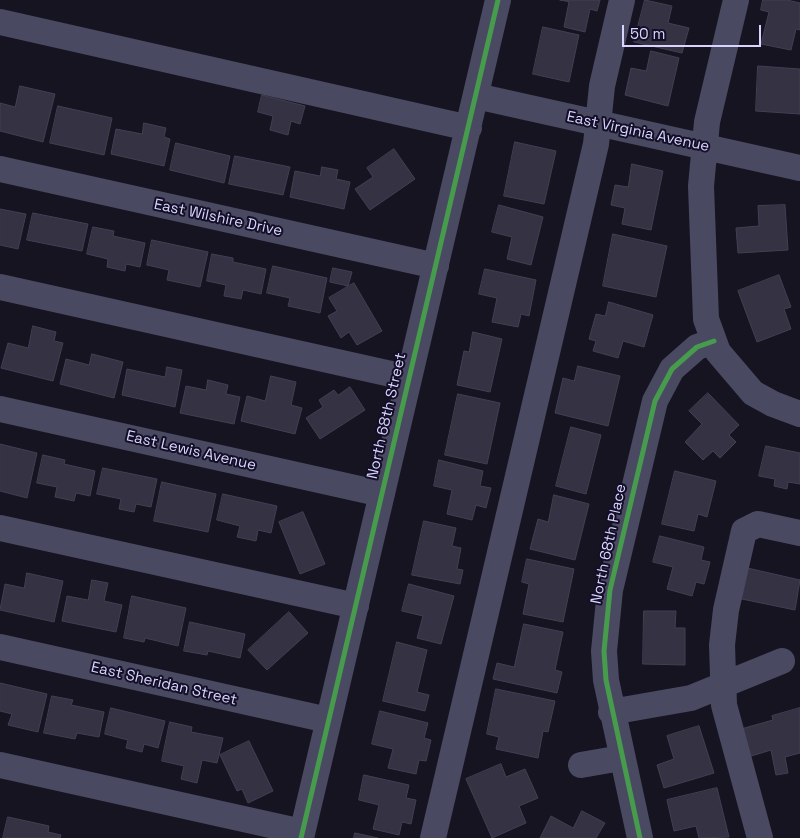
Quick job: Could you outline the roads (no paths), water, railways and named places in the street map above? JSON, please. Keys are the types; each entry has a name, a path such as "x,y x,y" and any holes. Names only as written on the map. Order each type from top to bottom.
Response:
{"street":[{"name":"North 68th Street","path":"301,835 498,0"},
{"path":"433,838 596,144 602,86 622,0"},
{"path":"736,0 707,122 704,147 701,186 706,319 718,352 729,367 753,392 773,404 800,414"},
{"path":"0,22 469,128"},
{"name":"East Virginia Avenue","path":"476,96 800,168"},
{"name":"East Wilshire Drive","path":"0,170 436,266"},
{"path":"0,287 409,378"},
{"name":"North 68th Place","path":"640,838 611,712 606,680 604,651 610,590 655,400 672,369 697,348 714,341"},
{"name":"East Lewis Avenue","path":"0,409 382,494"},
{"path":"760,838 724,706 722,645 726,610 744,531 758,524 800,533"},
{"path":"0,528 356,606"},
{"name":"East Sheridan Street","path":"0,647 328,720"},
{"path":"611,712 691,698 782,661"},
{"path":"581,766 621,758"},
{"path":"0,765 301,835"}]}
